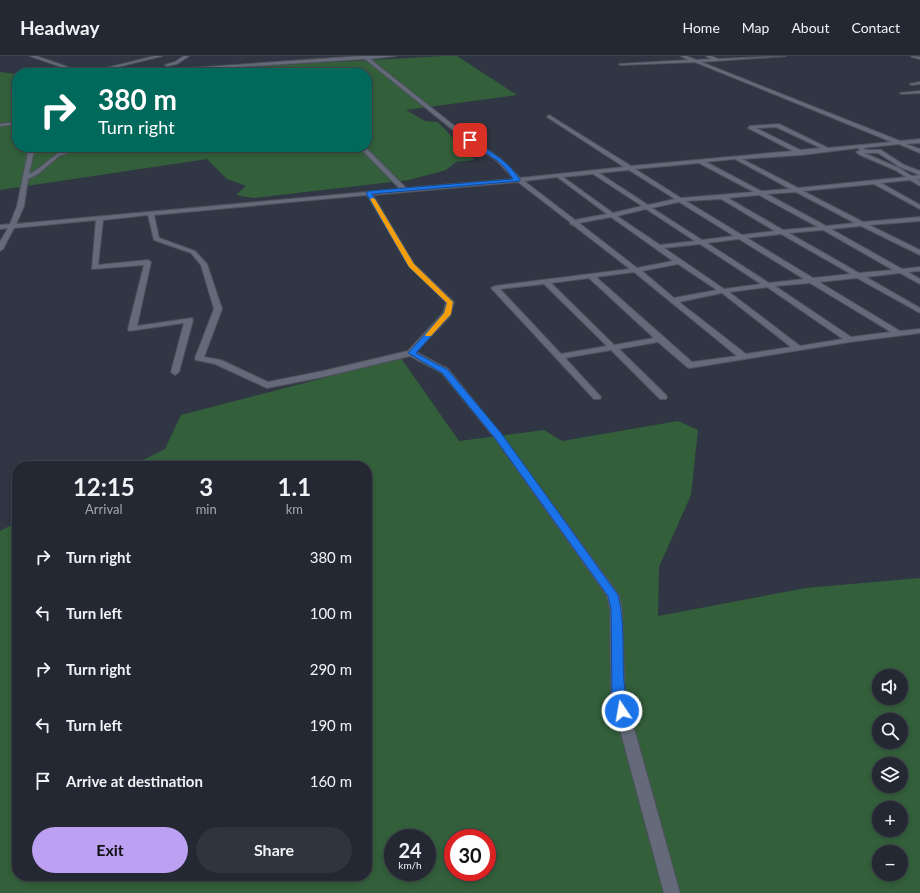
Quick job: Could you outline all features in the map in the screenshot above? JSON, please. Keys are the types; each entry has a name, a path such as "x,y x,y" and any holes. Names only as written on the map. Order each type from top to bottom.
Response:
{"street":[{"path":"32,56 68,68"},
{"path":"109,68 160,56"},
{"path":"155,68 176,63 187,56"},
{"path":"191,68 282,61 394,56"},
{"path":"683,56 694,62 920,151"},
{"path":"708,56 717,60"},
{"path":"621,64 694,62 784,56"},
{"path":"913,56 920,58"},
{"path":"366,57 460,133 499,160 518,180 572,223 636,270 744,357"},
{"path":"653,58 660,63"},
{"path":"912,84 920,83"},
{"path":"902,93 920,92"},
{"path":"549,116 680,200 900,334"},
{"path":"0,125 12,124"},
{"path":"801,153 750,127 777,124 828,150"},
{"path":"0,227 518,180 700,161 920,141"},
{"path":"858,147 864,151"},
{"path":"0,248 16,219 22,199 22,188 31,152"},
{"path":"25,178 36,173 57,155 65,152"},
{"path":"367,152 404,190"},
{"path":"920,173 902,166 879,152 859,152 877,162 897,169 920,184"},
{"path":"736,158 920,253"},
{"path":"700,161 759,194 825,228 920,282"},
{"path":"594,172 850,340"},
{"path":"557,175 723,292 799,349"},
{"path":"572,223 680,200 759,194 920,177"},
{"path":"874,182 920,207"},
{"path":"151,213 156,239 193,252 204,264 218,309 199,358 218,362 266,385 411,353 447,314 450,302 411,265 369,193"},
{"path":"722,197 920,311"},
{"path":"612,215 658,247 782,232 920,219"},
{"path":"100,218 94,268 148,262 132,328 189,320 175,372"},
{"path":"907,220 920,227"},
{"path":"597,397 495,288 636,270 679,262"},
{"path":"673,301 768,285 920,269"},
{"path":"591,276 690,366 850,340 920,331"},
{"path":"546,282 663,397"},
{"path":"559,357 660,339"},
{"path":"411,353 445,371 498,435 613,595 616,609 618,696 672,893"}],"green space":[{"path":"457,56 517,95 406,110 425,121 438,122 474,160 456,162 446,170 409,180 253,198 236,195 246,186 227,179 207,159 0,190 0,72 12,73 12,152 372,152 372,68 238,68"},
{"path":"401,358 459,441 544,430 562,441 678,421 698,430 691,495 659,567 658,616 806,588 920,578 920,893 0,893 0,531 12,525 12,881 372,881 372,461 141,461 165,449 181,415"}],"slow traffic":[{"path":"373,199 411,265 450,302 447,314 428,335"}],"route":[{"path":"470,140 499,160 518,180 369,193 411,265 450,302 447,314 411,353 445,371 498,435 613,595 616,609 618,696 622,711"}]}
